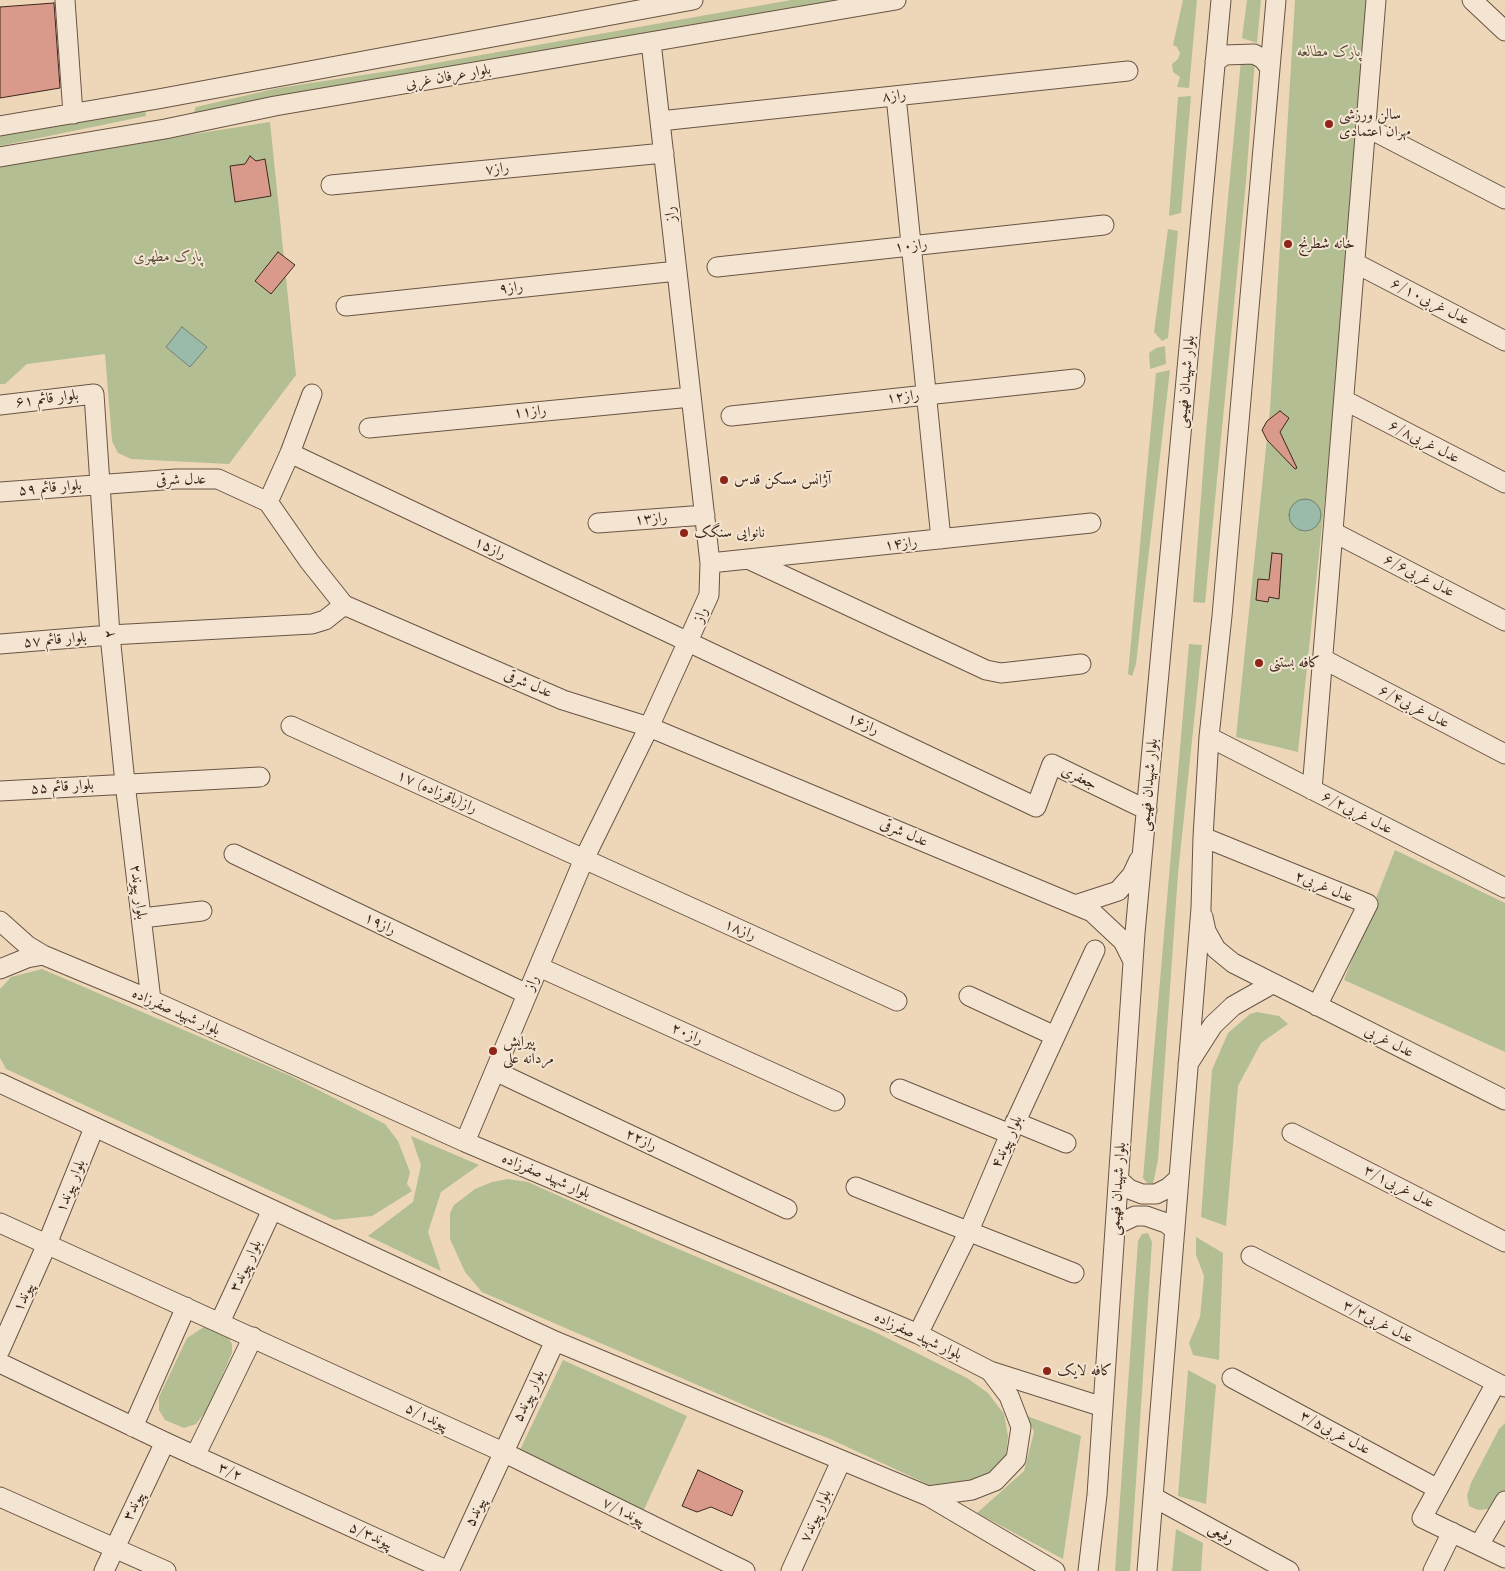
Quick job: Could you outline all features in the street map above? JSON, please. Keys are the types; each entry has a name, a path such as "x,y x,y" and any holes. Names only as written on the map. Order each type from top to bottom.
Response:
{"street":[{"path":"65,0 72,114"},
{"name":"بلوار عرفان غربی","path":"0,126 158,100 649,4 693,0"},
{"name":"بلوار عرفان غربی","path":"0,157 165,128 274,106 896,0"},
{"name":"بلوار شهیدان فهیمی","path":"1088,1571 1097,1495 1142,854 1221,0"},
{"path":"1147,1571 1201,908 1209,737 1276,0"},
{"path":"1312,790 1376,0"},
{"path":"1472,0 1505,31"},
{"name":"راز","path":"465,1142 584,859 689,642 709,595 710,563 705,515 651,42"},
{"path":"1215,62 1225,55 1254,54 1263,58 1270,68"},
{"name":"راز۸","path":"660,121 1128,71"},
{"path":"896,96 941,539"},
{"path":"158,100 165,128"},
{"path":"1366,126 1505,199"},
{"name":"راز۷","path":"331,185 664,153"},
{"name":"راز۱۰","path":"717,267 1104,225"},
{"name":"۶/۱۰عدل غربی","path":"1355,263 1505,341"},
{"name":"راز۹","path":"346,306 677,271"},
{"name":"راز۱۲","path":"732,416 1075,379"},
{"name":"بلوار قائم ۶۱","path":"0,405 94,394 100,484"},
{"path":"268,502 290,453 312,394"},
{"name":"راز۱۱","path":"369,428 691,397"},
{"name":"۶/۸عدل غربی","path":"1344,400 1505,483"},
{"name":"راز۱۵","path":"290,453 689,642"},
{"name":"عدل شرقی","path":"100,484 218,480 268,502 309,561 344,605 564,700 648,728 1092,912 1123,941 1133,961"},
{"name":"بلوار قائم ۵۹","path":"0,492 100,484"},
{"name":"۲","path":"100,484 110,635 124,783"},
{"name":"راز۱۳","path":"598,523 705,515"},
{"name":"راز۱۴","path":"710,563 1091,523"},
{"name":"۶/۶عدل غربی","path":"1333,532 1505,621"},
{"path":"750,560 986,670 1001,673 1080,664"},
{"name":"بلوار قائم ۵۷","path":"0,644 110,635 312,624 325,620 344,605"},
{"name":"راز۱۶","path":"689,642 1036,807"},
{"name":"۶/۴عدل غربی","path":"1323,659 1505,754"},
{"name":"۱۷ راز(باقرزاده)","path":"290,726 584,859"},
{"name":"۶/۲عدل غربی","path":"1209,737 1505,888"},
{"name":"جعفری","path":"1036,807 1052,764 1147,810"},
{"name":"بلوار قائم ۵۵","path":"0,791 260,777"},
{"name":"بلوار پیوند۲","path":"124,783 151,1000"},
{"name":"عدل غربی۲","path":"1203,837 1368,904 1317,1006"},
{"name":"راز۱۹","path":"234,854 527,994"},
{"path":"1075,905 1118,891 1132,874 1142,854"},
{"name":"راز۱۸","path":"584,859 897,1001"},
{"name":"عدل غربی","path":"1201,908 1206,930 1216,949 1233,963 1505,1100"},
{"path":"142,918 202,911"},
{"name":"بلوار شهید صفرزاده","path":"0,922 43,956 151,1000 465,1142 918,1334 990,1371 1103,1407"},
{"name":"بلوار پیوند۴","path":"918,1334 968,1233 1012,1128 1095,950"},
{"path":"0,969 27,958 43,956"},
{"name":"راز۲۰","path":"539,967 835,1101"},
{"path":"1187,1066 1213,1025 1233,1006 1272,984"},
{"path":"969,996 1055,1036"},
{"name":"راز۲۲","path":"495,1071 787,1208"},
{"path":"0,1084 555,1341 928,1496 1055,1571"},
{"path":"900,1089 1012,1128 1066,1143"},
{"name":"بلوار پیوند۱","path":"47,1244 94,1128"},
{"name":"عدل غربی۳/۱","path":"1292,1133 1505,1242"},
{"path":"1119,1180 1129,1189 1142,1194 1156,1194 1168,1188 1178,1179"},
{"path":"856,1187 968,1233 1074,1273"},
{"name":"بلوار پیوند۳","path":"220,1322 272,1210"},
{"path":"1116,1225 1135,1216 1146,1216 1162,1220 1175,1230"},
{"name":"پیوند۵/۱","path":"0,1223 351,1381 503,1452"},
{"name":"پیوند۱","path":"0,1350 47,1244"},
{"name":"عدل غربی۳/۳","path":"1251,1256 1500,1385"},
{"path":"133,1427 186,1307"},
{"path":"195,1456 253,1337"},
{"name":"بلوار پیوند۵","path":"503,1452 555,1341"},
{"name":"۳/۲","path":"0,1362 133,1427 294,1501"},
{"path":"928,1496 972,1490 996,1481 1016,1459 1021,1427 1009,1396 990,1371"},
{"name":"عدل غربی۳/۵","path":"1232,1378 1438,1489"},
{"path":"1500,1385 1422,1518 1505,1558"},
{"name":"پیوند۳","path":"104,1571 165,1442"},
{"name":"پیوند۵","path":"449,1571 503,1452"},
{"name":"پیوند۷/۱","path":"503,1452 745,1571"},
{"name":"بلوار پیوند۷","path":"791,1571 841,1460"},
{"name":"رفیعی","path":"1153,1497 1289,1571"},
{"path":"0,1498 166,1571"},
{"name":"پیوند۵/۳","path":"294,1501 449,1571"},
{"path":"1479,1545 1505,1501"},
{"path":"1433,1571 1452,1532"}],"green space":[{"path":"791,0 858,0 192,116 196,107 278,88 402,69"},
{"path":"1183,0 1197,0 1189,88 1177,87 1180,77 1173,72 1172,64 1178,59 1180,53 1177,47 1173,45"},
{"path":"1247,0 1261,0 1257,43 1242,38"},
{"name":"پارک مطالعه","path":"1295,0 1370,0 1347,290 1298,752 1236,737 1270,409"},
{"path":"1255,59 1246,182 1205,603 1193,602 1206,432 1241,60"},
{"path":"1191,96 1181,213 1169,216 1178,97"},
{"path":"145,109 146,116 0,146 0,134"},
{"name":"پارک مطهری","path":"270,122 296,375 229,464 131,459 118,453 112,441 105,354 27,364 5,384 0,384 0,165"},
{"path":"1168,229 1178,231 1168,338 1162,341 1154,332"},
{"path":"1165,346 1166,364 1150,369 1149,353 1156,348"},
{"path":"1170,370 1136,664 1132,676 1128,674 1156,373"},
{"path":"1189,644 1202,645 1178,874 1158,1160 1153,1184 1147,1183 1143,1178"},
{"path":"1395,850 1505,903 1505,1052 1344,980"},
{"path":"42,969 291,1076 385,1124 398,1141 410,1172 407,1184 412,1191 372,1216 334,1220 6,1069 0,1058 0,989 11,977"},
{"path":"1257,1012 1279,1016 1288,1024 1261,1043 1238,1086 1226,1226 1201,1217 1212,1070 1228,1033 1250,1014"},
{"path":"411,1136 479,1165 441,1192 428,1232 441,1271 368,1236 413,1202 421,1165"},
{"path":"508,1179 528,1182 657,1240 875,1332 967,1378 988,1393 1004,1414 1008,1436 1006,1456 983,1479 938,1489 828,1438 781,1421 482,1292 465,1272 450,1239 450,1213 454,1205 475,1189 492,1182"},
{"path":"1148,1233 1152,1242 1130,1571 1115,1571 1138,1241 1142,1234"},
{"path":"1196,1237 1223,1253 1219,1360 1193,1355 1189,1343 1200,1317 1204,1276 1196,1255"},
{"path":"204,1327 227,1334 232,1344 232,1353 207,1410 196,1424 184,1428 165,1420 159,1410 159,1397 187,1338"},
{"path":"563,1360 687,1416 642,1514 517,1456"},
{"path":"1188,1370 1216,1385 1206,1504 1178,1496"},
{"path":"1027,1416 1081,1436 1063,1559 977,1513 1024,1471 1034,1432"},
{"path":"1505,1423 1505,1491 1496,1506 1478,1510 1469,1506 1467,1496 1471,1483 1499,1429"},
{"path":"1176,1529 1203,1543 1201,1571 1172,1571"}],"shaded area":[{"path":"182,327 207,347 190,367 166,347"},
{"path":"1305,499 1311,500 1316,504 1320,509 1320,521 1316,526 1311,530 1305,531 1299,530 1294,526 1290,521 1289,515 1290,509 1294,504 1299,500"}],"building":[{"path":"54,3 60,88 0,98 0,7"},
{"path":"250,156 256,161 265,159 271,196 235,202 230,166 245,164"},
{"path":"278,252 295,265 271,294 255,281"},
{"path":"1280,411 1289,418 1280,432 1297,468 1295,469 1267,440 1262,430 1267,421"},
{"path":"1272,553 1282,554 1279,599 1269,597 1268,602 1256,600 1258,579 1269,580"},
{"path":"698,1470 743,1491 732,1516 711,1507 697,1512 682,1506"}],"place":[{"name":"سالن ورزشی مهران اعتمادی","path":"1329,124"},
{"name":"خانه شطرنج","path":"1288,244"},
{"name":"آژانس مسکن قدس","path":"724,480"},
{"name":"نانوایی سنگک","path":"684,533"},
{"name":"کافه بستنی","path":"1259,663"},
{"name":"پیرایش مردانه علی","path":"493,1051"},
{"name":"کافه لایک","path":"1047,1371"}]}
